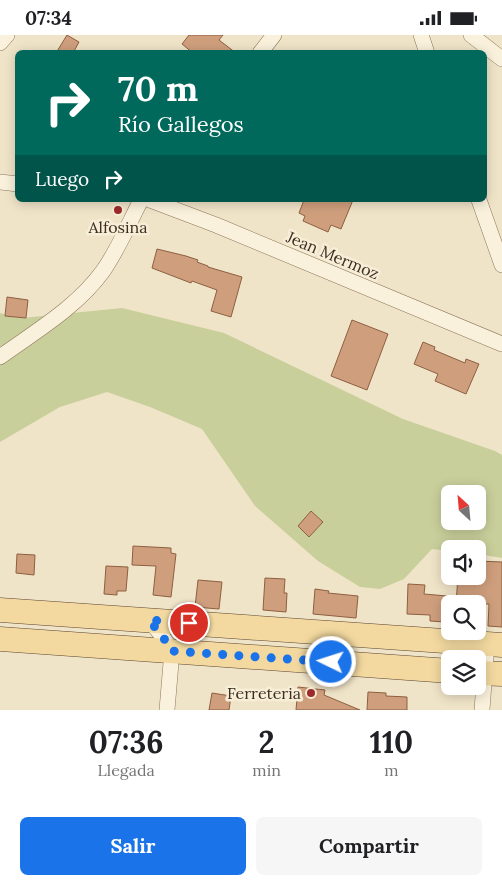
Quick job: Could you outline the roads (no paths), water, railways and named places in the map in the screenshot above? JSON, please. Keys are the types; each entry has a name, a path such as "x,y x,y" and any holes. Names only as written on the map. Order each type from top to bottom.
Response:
{"main road":[{"path":"0,610 494,644"},
{"path":"0,639 441,670"}],"street":[{"path":"0,43 7,35"},
{"path":"262,50 274,35"},
{"path":"421,35 426,50"},
{"path":"471,35 502,59"},
{"path":"0,182 15,184"},
{"path":"0,357 66,309 93,283 114,254 140,202"},
{"name":"Jean Mermoz","path":"155,202 216,225 502,344"},
{"path":"480,202 502,265"},
{"path":"149,620 172,651 167,710"},
{"path":"482,710 494,644"}],"place":[{"name":"Alfosina","path":"118,210"},
{"name":"Ferreteria","path":"311,693"}]}
